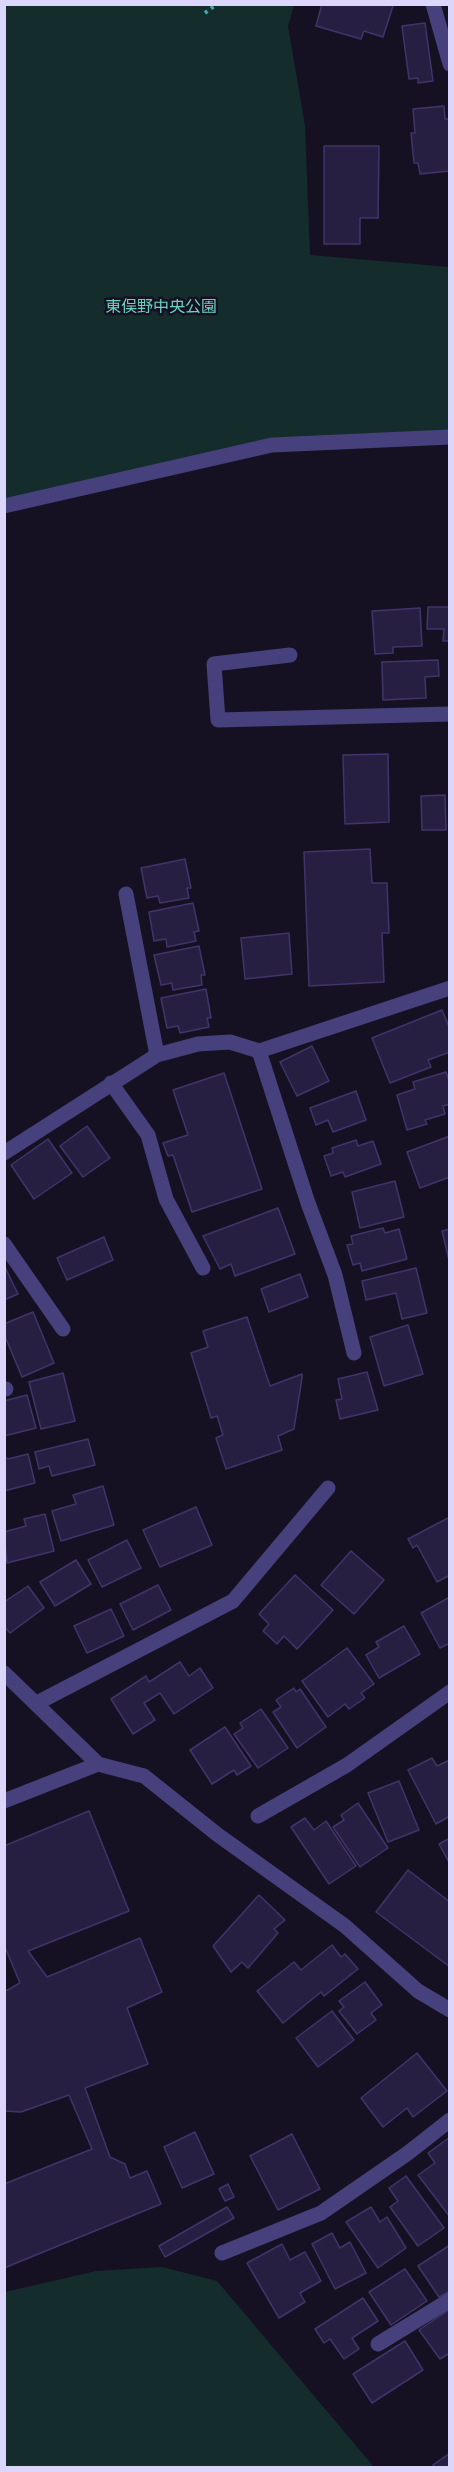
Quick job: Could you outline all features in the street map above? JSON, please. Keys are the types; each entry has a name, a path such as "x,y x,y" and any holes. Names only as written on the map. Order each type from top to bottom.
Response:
{"street":[{"path":"433,4 450,64"},
{"path":"4,506 272,445 450,437"},
{"path":"290,655 214,664 218,720 450,714"},
{"path":"126,894 157,1055"},
{"path":"4,1153 157,1055 198,1044 230,1042 259,1051 450,988"},
{"path":"259,1051 308,1203 335,1275 354,1353"},
{"path":"111,1083 148,1135 166,1200 203,1268"},
{"path":"4,1244 63,1329"},
{"path":"37,1703 233,1601 328,1488"},
{"path":"4,1673 98,1764 144,1776 218,1835 345,1926 418,1991 450,2010"},
{"path":"258,1816 347,1765 450,1692"},
{"path":"4,1801 98,1764"},
{"path":"222,2253 321,2213 408,2153 450,2120"},
{"path":"378,2344 450,2300"}],"path":[{"path":"205,13 217,4"}],"green space":[{"name":"東俣野中央公園","path":"4,5 294,5 288,26 305,126 310,255 449,267 449,437 324,441 5,506"},
{"path":"162,2267 217,2281 374,2467 5,2467 5,2292 96,2271"}],"building":[{"path":"322,4 389,4 393,6 383,37 364,31 361,39 316,26"},
{"path":"425,23 433,81 418,83 418,78 409,79 402,26"},
{"path":"444,106 445,119 450,119 450,171 420,174 418,163 414,163 411,133 415,133 413,109"},
{"path":"324,146 379,146 378,218 360,218 360,244 324,244"},
{"path":"428,607 450,607 450,641 443,641 444,629 427,629"},
{"path":"420,608 422,646 393,647 393,653 375,654 372,611"},
{"path":"438,660 439,676 425,677 426,698 383,700 382,662"},
{"path":"388,754 389,822 345,824 343,755"},
{"path":"445,795 446,830 422,830 421,796"},
{"path":"370,849 372,883 387,883 389,933 382,933 384,982 309,986 304,852"},
{"path":"185,859 191,888 187,888 189,898 160,903 158,896 147,898 141,868"},
{"path":"193,903 199,931 194,932 196,941 167,947 166,939 154,941 149,912"},
{"path":"289,933 292,974 245,979 241,938"},
{"path":"199,946 205,975 201,975 202,985 173,990 172,983 161,985 154,955"},
{"path":"206,989 211,1018 207,1018 209,1027 180,1033 178,1026 167,1028 161,998"},
{"path":"442,1010 450,1029 450,1052 428,1060 431,1067 390,1083 372,1038"},
{"path":"312,1046 329,1081 297,1096 280,1062"},
{"path":"446,1072 450,1083 450,1104 443,1106 445,1114 425,1120 427,1124 407,1130 397,1095 415,1089 413,1082"},
{"path":"224,1073 262,1189 192,1212 173,1155 168,1156 163,1143 188,1135 173,1090"},
{"path":"356,1091 366,1120 333,1132 328,1120 316,1125 310,1108"},
{"path":"87,1126 110,1158 83,1177 60,1146"},
{"path":"450,1136 450,1177 420,1188 407,1152"},
{"path":"48,1139 72,1173 34,1199 11,1165"},
{"path":"356,1140 358,1146 373,1141 381,1164 345,1177 343,1172 331,1176 324,1156 333,1153 332,1148"},
{"path":"395,1181 404,1217 360,1228 352,1192"},
{"path":"278,1208 295,1254 235,1276 231,1264 220,1269 203,1236"},
{"path":"383,1228 385,1233 399,1229 407,1259 362,1271 360,1263 353,1265 347,1245 353,1244 351,1236"},
{"path":"450,1229 450,1260 449,1260 442,1231"},
{"path":"104,1237 113,1260 67,1280 57,1258"},
{"path":"4,1265 18,1294 4,1300"},
{"path":"416,1268 427,1313 402,1319 396,1293 366,1300 362,1281"},
{"path":"300,1274 308,1297 269,1312 261,1289"},
{"path":"33,1312 54,1363 22,1377 4,1334 4,1324"},
{"path":"247,1317 270,1386 302,1374 302,1378 294,1429 278,1436 282,1450 226,1469 216,1438 223,1435 217,1416 211,1418 191,1353 208,1347 203,1331"},
{"path":"408,1325 423,1374 384,1386 370,1337"},
{"path":"367,1372 378,1410 340,1419 336,1400 342,1399 338,1379"},
{"path":"63,1373 75,1421 41,1429 29,1382"},
{"path":"27,1395 36,1428 4,1436 4,1401"},
{"path":"88,1439 95,1465 52,1476 49,1466 39,1469 35,1452"},
{"path":"28,1454 35,1483 4,1491 4,1456 8,1459"},
{"path":"103,1486 114,1525 61,1541 52,1511 76,1504 73,1495"},
{"path":"196,1507 212,1545 160,1567 143,1530"},
{"path":"45,1514 54,1551 7,1563 4,1532 26,1526 24,1519"},
{"path":"450,1517 450,1575 437,1582 417,1545 413,1548 408,1539"},
{"path":"127,1540 141,1568 102,1587 88,1560"},
{"path":"351,1551 384,1580 354,1614 321,1585"},
{"path":"76,1560 91,1584 55,1606 40,1582"},
{"path":"295,1575 333,1610 297,1649 284,1636 277,1644 263,1631 269,1624 259,1614"},
{"path":"158,1585 171,1610 133,1630 120,1604"},
{"path":"28,1586 44,1608 10,1633 4,1626 4,1602"},
{"path":"450,1597 450,1643 440,1648 421,1613"},
{"path":"111,1609 124,1636 87,1653 74,1626"},
{"path":"404,1626 420,1654 379,1678 366,1655 379,1647 376,1642"},
{"path":"347,1648 374,1684 361,1693 365,1698 349,1709 345,1704 328,1717 302,1681"},
{"path":"180,1662 189,1676 200,1668 213,1688 174,1714 160,1693 144,1703 155,1720 133,1734 111,1699 146,1676 149,1682"},
{"path":"294,1688 296,1692 300,1689 326,1727 297,1748 273,1712 281,1707 276,1700"},
{"path":"261,1709 288,1748 258,1768 234,1734 243,1728 240,1723"},
{"path":"225,1727 251,1766 237,1775 234,1770 212,1784 190,1750"},
{"path":"432,1758 437,1766 450,1760 450,1816 436,1824 408,1770"},
{"path":"399,1781 419,1830 388,1842 368,1793"},
{"path":"358,1803 388,1848 360,1867 333,1827 344,1820 341,1815"},
{"path":"89,1811 129,1911 28,1951 47,1977 140,1938 162,1992 127,2008 148,2064 85,2088 110,2157 125,2164 130,2178 147,2171 161,2204 4,2268 4,2184 92,2149 69,2095 21,2112 4,2111 4,1992 20,1983 4,1945 4,1846"},
{"path":"305,1818 314,1830 326,1821 356,1866 329,1884 291,1827"},
{"path":"450,1838 450,1864 439,1844"},
{"path":"408,1870 450,1902 450,1967 376,1912"},
{"path":"259,1895 285,1920 274,1929 278,1933 248,1968 242,1962 231,1972 213,1946"},
{"path":"332,1945 341,1957 345,1954 358,1969 324,1996 321,1992 283,2023 257,1991 294,1962 301,1970"},
{"path":"365,1982 382,2005 371,2013 376,2020 357,2034 339,2011 344,2007 339,2001"},
{"path":"332,2011 354,2040 318,2067 296,2038"},
{"path":"417,2053 447,2091 413,2117 407,2108 383,2127 361,2098"},
{"path":"195,2132 214,2174 182,2188 164,2147"},
{"path":"292,2134 320,2189 278,2210 250,2156"},
{"path":"450,2137 450,2217 418,2175 435,2163 428,2153"},
{"path":"406,2176 444,2228 418,2246 390,2207 398,2201 389,2188"},
{"path":"228,2184 234,2197 225,2201 219,2189"},
{"path":"227,2207 234,2218 165,2257 159,2246"},
{"path":"371,2207 380,2222 387,2217 406,2248 378,2268 346,2222"},
{"path":"332,2233 340,2248 350,2242 366,2273 335,2289 312,2244"},
{"path":"282,2244 290,2260 305,2252 321,2281 300,2293 305,2302 279,2318 247,2263"},
{"path":"450,2245 450,2291 439,2297 418,2266"},
{"path":"405,2269 427,2301 391,2325 369,2292"},
{"path":"363,2298 378,2321 352,2338 359,2349 344,2359 330,2339 324,2343 315,2329"},
{"path":"450,2309 450,2353 440,2359 419,2330"},
{"path":"405,2341 423,2370 372,2403 353,2374"},
{"path":"450,2453 450,2468 434,2468 433,2465"}]}
